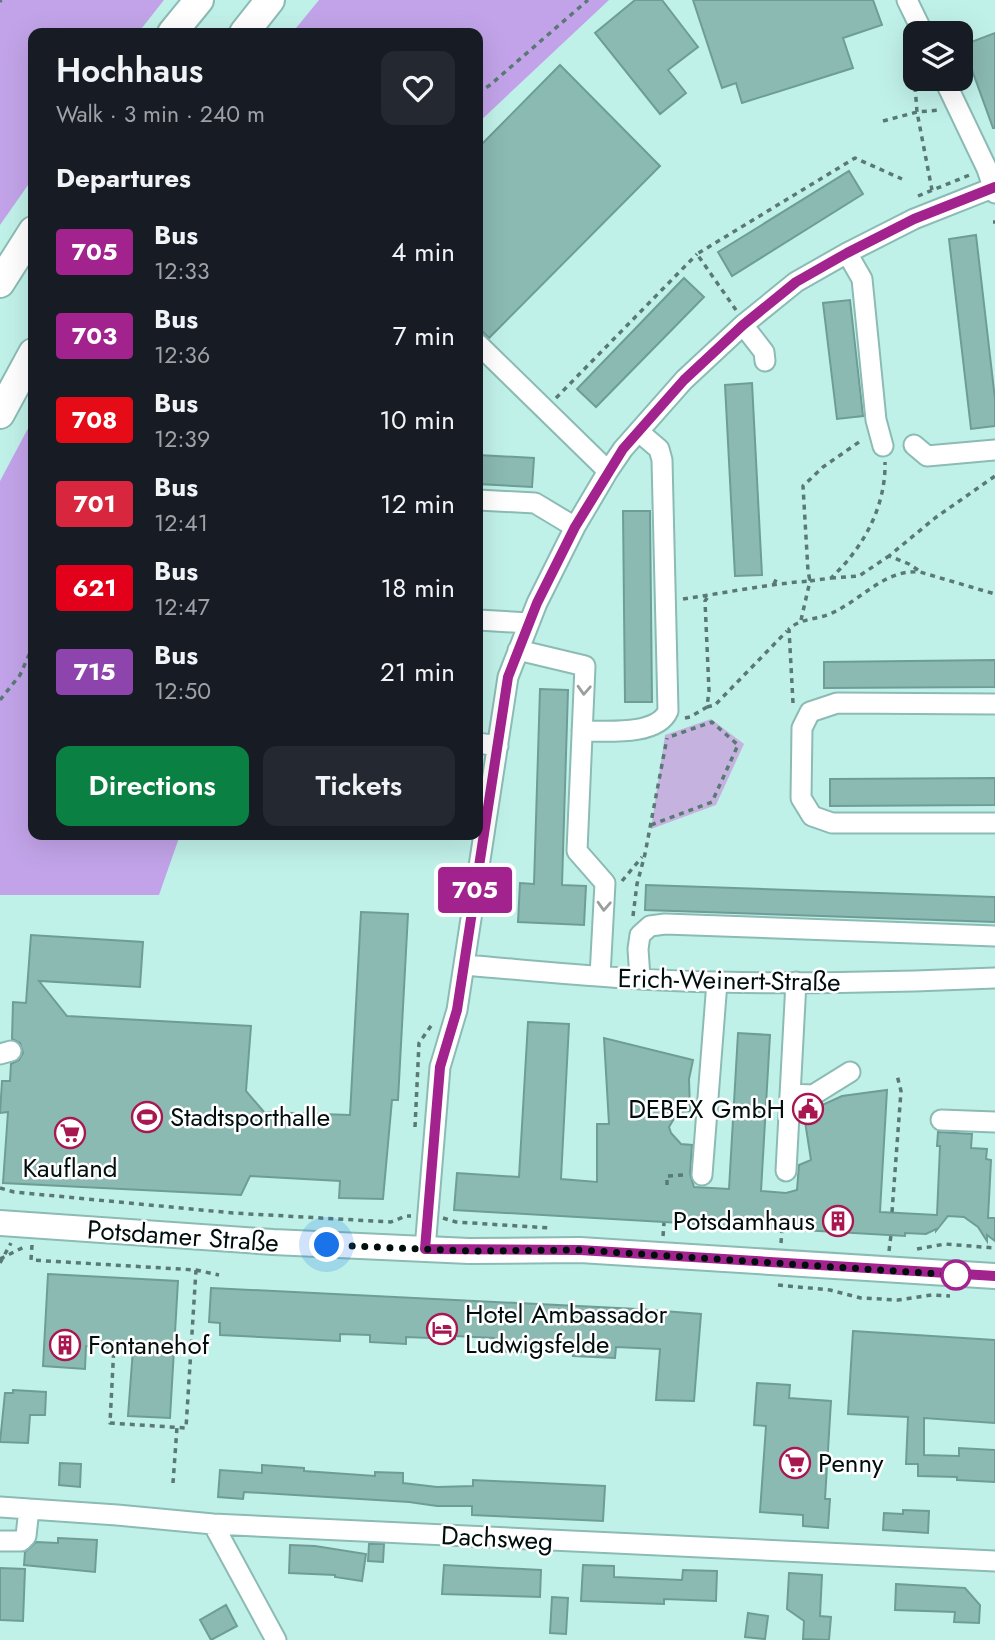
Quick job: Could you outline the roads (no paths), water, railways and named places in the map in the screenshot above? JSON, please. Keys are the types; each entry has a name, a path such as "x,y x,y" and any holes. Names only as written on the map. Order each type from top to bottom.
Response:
{"highway":[{"path":"176,28 199,0"},
{"path":"248,28 270,0"},
{"path":"0,284 28,238"},
{"path":"0,414 28,362"}],"main road":[{"name":"Potsdamer Straße","path":"0,1223 273,1242 425,1249 580,1250 995,1276"}],"street":[{"path":"907,0 913,21"},
{"path":"425,1249 440,1067 457,1010 508,677 529,623 575,527 608,471 684,380 743,325 796,282 914,219 994,189 950,91"},
{"path":"847,253 862,279 881,438"},
{"path":"743,325 764,352 765,361"},
{"path":"483,349 608,471"},
{"path":"582,731 667,725 662,460 659,449 639,432"},
{"path":"914,445 927,456 995,450"},
{"path":"483,500 535,503 575,527"},
{"path":"483,620 529,623"},
{"path":"518,650 585,666 577,851 606,883 600,976"},
{"path":"995,704 837,703 810,712 802,728 802,797 812,816 832,822 995,823"},
{"path":"483,744 498,746"},
{"path":"640,978 640,935 650,926 664,923 995,936"},
{"name":"Erich-Weinert-Straße","path":"464,965 717,982 901,982 995,978"},
{"path":"702,1175 717,982"},
{"path":"786,1171 796,982"},
{"path":"790,1094 813,1095 850,1072"},
{"path":"941,1119 995,1122"},
{"name":"Dachsweg","path":"0,1507 213,1524 995,1561"},
{"path":"0,1541 21,1541 26,1536 29,1509"},
{"path":"213,1524 276,1640"}],"place":[{"name":"DEBEX GmbH","path":"808,1109"},
{"name":"Stadtsporthalle","path":"147,1117"},
{"name":"Kaufland","path":"70,1133"},
{"name":"Potsdamhaus","path":"838,1221"},
{"name":"Hotel Ambassador Ludwigsfelde","path":"442,1329"},
{"name":"Fontanehof","path":"65,1345"},
{"name":"Penny","path":"795,1463"}]}
